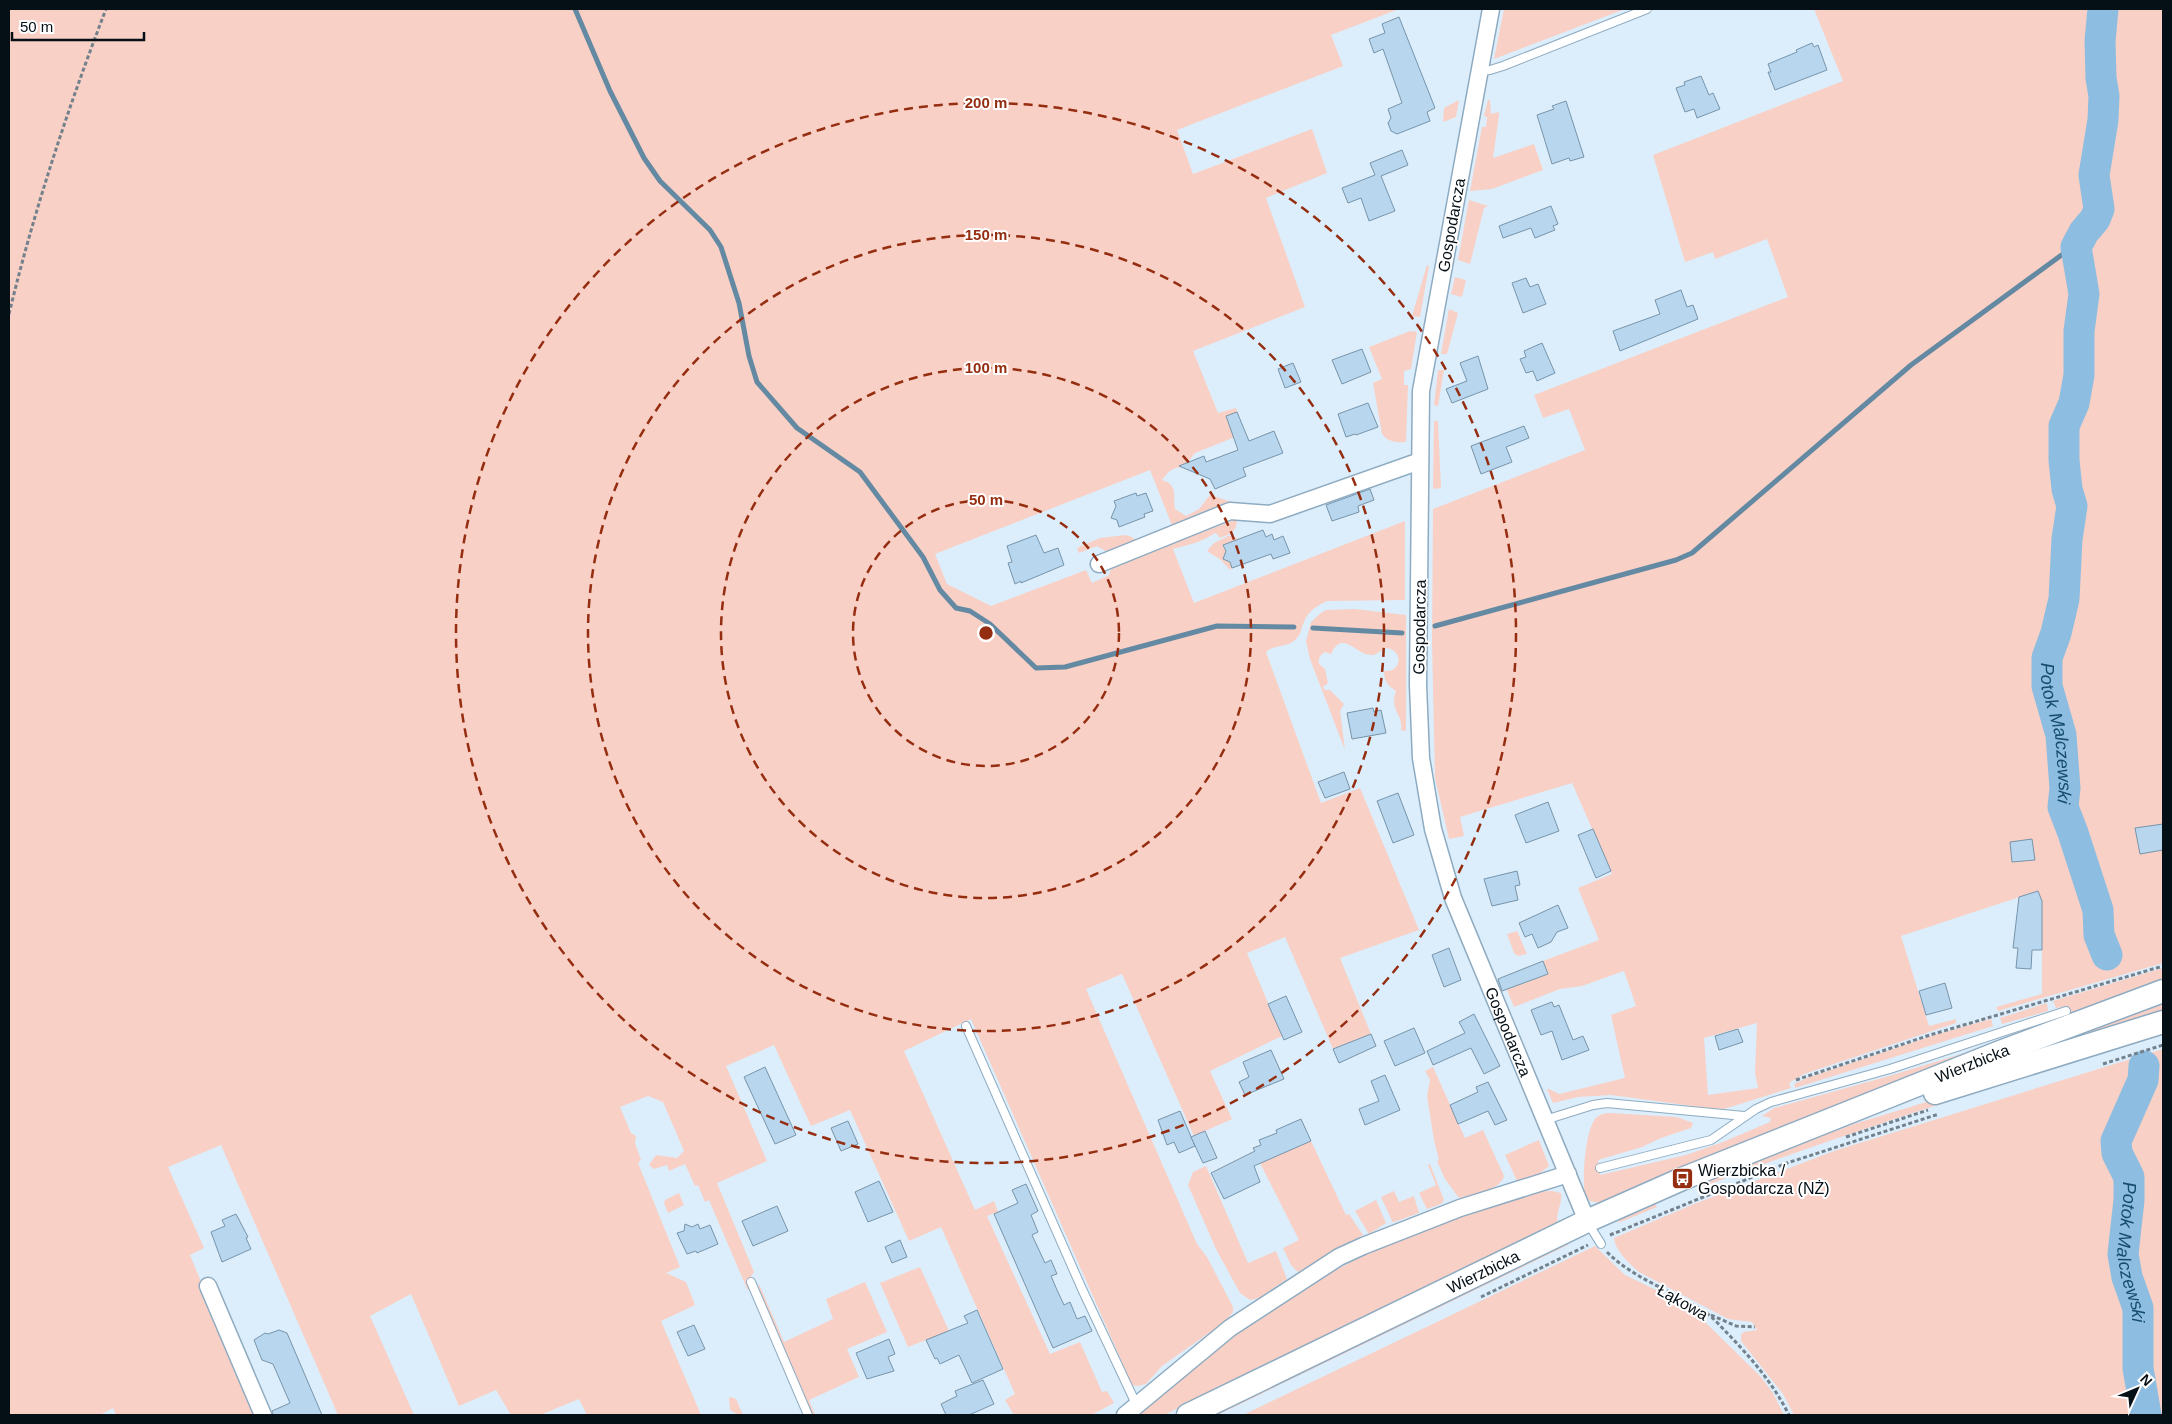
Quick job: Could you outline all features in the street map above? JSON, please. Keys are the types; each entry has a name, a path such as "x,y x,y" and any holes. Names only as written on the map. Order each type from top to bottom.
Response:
{"street":[{"name":"Gospodarcza","path":"1491,9 1478,71 1421,391 1419,702 1421,758 1429,811 1442,865 1453,898 1595,1235"},
{"path":"1099,564 1230,512 1270,514 1420,460"},
{"name":"Wierzbicka","path":"1188,1415 1595,1235 1682,1179 2163,991"},
{"name":"Wierzbicka","path":"1782,1140 2163,1022"},
{"path":"1131,1411 1230,1328 1339,1257 1460,1208 1568,1174"},
{"path":"208,1286 263,1415"}],"lane":[{"path":"1478,71 1503,66 1647,9"},
{"path":"1600,1168 1711,1140 1761,1106 1890,1069 2066,1011"},
{"path":"966,1026 1086,1297 1131,1411"},
{"path":"2014,1028 2037,1039"},
{"path":"1545,1120 1607,1102 1744,1116"},
{"path":"751,1282 808,1415"}],"path":[{"path":"9,314 28,242 80,78 106,9"},
{"path":"1795,1096 1792,1082 1930,1035 2163,966"},
{"path":"2095,1066 2163,1045"},
{"path":"1842,1138 1936,1108"},
{"path":"1558,1254 1595,1235 1787,1164 1945,1112"},
{"path":"1771,1164 1813,1149"},
{"path":"1475,1300 1595,1235"},
{"name":"Łąkowa","path":"1595,1235 1621,1265 1706,1313 1768,1379 1781,1398 1789,1415"},
{"path":"1706,1313 1736,1326 1755,1327"}],"shaded area":[{"path":"9,9 1399,9 1331,35 1343,66 1177,130 1193,174 1312,129 1327,173 1266,198 1305,307 1193,351 1218,413 1236,408 1245,433 1195,453 1184,467 1176,468 1162,480 1173,487 1175,509 1186,516 1199,509 1210,495 1234,504 1173,528 1150,470 935,554 947,584 991,606 1086,570 1092,583 1109,575 1112,566 1237,519 1236,527 1227,535 1220,538 1215,533 1200,541 1173,549 1194,603 1405,521 1405,600 1327,601 1310,612 1305,618 1300,634 1295,640 1266,652 1321,803 1360,788 1419,930 1340,958 1371,1034 1333,1049 1285,937 1247,953 1282,1036 1210,1071 1232,1119 1194,1136 1122,974 1086,989 1197,1244 1207,1257 1233,1307 1233,1312 1226,1321 1162,1366 1146,1384 1132,1385 971,1019 904,1051 975,1210 994,1201 998,1212 987,1216 1050,1354 1080,1342 1102,1392 1107,1391 1114,1403 1091,1415 1014,1415 1005,1400 1015,1394 941,1227 909,1241 850,1110 811,1126 774,1045 726,1066 767,1161 717,1183 754,1272 750,1278 748,1291 709,1200 705,1202 698,1185 695,1186 685,1164 669,1171 667,1165 654,1169 649,1165 656,1155 677,1158 684,1151 663,1102 648,1096 620,1107 631,1133 636,1136 635,1143 641,1160 638,1163 680,1267 666,1273 686,1282 695,1305 661,1321 701,1415 587,1415 579,1399 540,1415 511,1415 496,1390 459,1406 411,1294 370,1316 414,1415 338,1415 221,1145 168,1167 204,1248 190,1255 256,1415 116,1415 113,1408 100,1415 9,1415"},
{"path":"1504,9 1625,9 1494,59"},
{"path":"1814,9 2163,9 2163,963 1998,1011 1996,1007 2042,994 2042,901 2038,891 1901,936 1929,1026 1956,1019 1956,1023 1804,1074 1789,1083 1791,1088 1724,1109 1611,1095 1578,1097 1553,1103 1547,1089 1559,1094 1625,1078 1611,1015 1636,1006 1624,971 1582,986 1560,989 1514,1007 1502,978 1522,984 1548,974 1543,961 1599,940 1578,888 1612,874 1572,783 1460,817 1464,836 1449,839 1435,778 1432,642 1433,509 1585,450 1569,409 1543,418 1534,395 1788,297 1767,239 1715,259 1713,252 1685,262 1653,155 1843,81","holes":["1757,1023 1755,1073 1758,1088 1708,1095 1704,1038"]},
{"path":"1459,100 1456,117 1443,122 1444,108"},
{"path":"1488,100 1490,100 1491,114 1499,112 1493,158 1534,144 1543,170 1492,189 1470,191 1482,127 1486,127 1487,117 1484,116"},
{"path":"1469,200 1488,206 1484,208 1470,264 1458,260"},
{"path":"1427,265 1429,266 1420,317 1412,316"},
{"path":"1455,277 1466,280 1462,297 1451,294"},
{"path":"1449,309 1458,313 1447,354 1441,354"},
{"path":"1410,331 1417,332 1411,369 1404,371 1404,385 1408,385 1406,442 1396,442 1387,439 1382,434 1373,383 1382,379 1369,347"},
{"path":"1438,370 1444,370 1438,406 1434,405"},
{"path":"1434,421 1438,421 1441,488 1433,489"},
{"path":"1125,535 1137,541 1109,553 1097,546 1079,553 1077,548 1100,538"},
{"path":"1228,536 1239,539 1223,545 1226,551 1225,560 1230,562 1232,568 1230,570 1221,560 1207,551 1214,543"},
{"path":"1355,609 1406,615 1406,731 1401,730 1400,720 1395,708 1394,698 1396,691 1387,683 1384,675 1384,671 1390,671 1397,665 1398,657 1396,653 1386,648 1374,655 1366,654 1350,645 1340,643 1331,654 1325,652 1322,654 1319,658 1319,664 1325,669 1328,683 1323,687 1325,690 1330,690 1344,704 1340,711 1345,750 1310,659 1306,641 1311,622 1321,613 1326,610"},
{"path":"1517,931 1527,954 1518,956 1514,953 1507,934"},
{"path":"2163,968 2163,983 2070,1015 2067,1006 2056,1008 2053,1001"},
{"path":"2047,1003 2048,1011 2002,1024 2000,1018"},
{"path":"2163,1004 2163,1010 2036,1053 2037,1049"},
{"path":"1991,1019 1993,1026 1795,1088 1794,1084 1807,1078 1938,1034"},
{"path":"2163,1030 2163,1035 1989,1088 1816,1145 1702,1187 1700,1182 1854,1124"},
{"path":"2007,1040 1600,1203 1590,1201 1585,1195 1584,1167 1589,1133 1596,1118 1603,1114 1677,1117 1693,1123 1691,1128 1661,1138 1642,1147 1598,1160 1600,1175 1686,1155 1723,1142 1770,1122 1771,1118 1762,1116 1774,1108"},
{"path":"2163,1049 2163,1415 1794,1415 1783,1394 1741,1341 1743,1332 1757,1330 1752,1322 1728,1319 1639,1272 1624,1257 1615,1243 1614,1238 1694,1204 1834,1151"},
{"path":"1433,1067 1465,1138 1483,1130 1504,1176 1497,1185 1459,1198 1445,1179 1437,1161 1439,1160 1427,1096 1430,1080 1425,1071"},
{"path":"1539,1140 1549,1166 1539,1174 1517,1181 1505,1155"},
{"path":"1311,1141 1346,1215 1349,1214 1363,1235 1298,1272 1291,1265 1283,1248 1299,1240 1260,1163"},
{"path":"1430,1164 1444,1200 1441,1204 1427,1209 1419,1193 1436,1185 1428,1165"},
{"path":"1206,1166 1248,1263 1276,1251 1287,1279 1259,1298 1250,1300 1240,1293 1216,1249 1188,1185 1193,1172"},
{"path":"1394,1191 1399,1202 1414,1196 1419,1213 1394,1222 1392,1221 1381,1197"},
{"path":"1552,1191 1561,1193 1557,1216 1558,1224 1164,1415 1139,1415 1188,1372 1241,1330 1324,1276 1408,1236 1508,1199 1530,1193"},
{"path":"679,1193 684,1205 668,1213 664,1203 665,1200"},
{"path":"1376,1200 1386,1223 1369,1234 1355,1211"},
{"path":"1654,1201 1657,1207 1618,1223 1622,1217"},
{"path":"1566,1241 1568,1245 1228,1410 1217,1415 1206,1415"},
{"path":"1595,1246 1625,1275 1683,1303 1702,1319 1761,1377 1773,1393 1784,1415 1243,1415"},
{"path":"920,1267 949,1331 908,1347 880,1283"},
{"path":"865,1282 887,1332 847,1349 859,1377 809,1400 815,1415 811,1415 758,1292 759,1284 784,1342 833,1319 826,1299"},
{"path":"729,1398 736,1399 743,1415 738,1415 730,1410"}],"building":[{"path":"1399,17 1435,108 1427,112 1430,121 1397,134 1391,131 1388,123 1391,118 1388,109 1402,103 1383,49 1374,53 1369,39 1385,33 1382,24"},
{"path":"1812,43 1814,47 1818,45 1827,70 1775,90 1768,72 1771,72 1768,64 1797,52 1796,50"},
{"path":"1701,76 1709,95 1713,93 1720,109 1697,118 1694,109 1685,112 1676,88 1685,85 1684,82"},
{"path":"1566,101 1584,157 1570,161 1569,158 1552,164 1537,115 1554,109 1552,106"},
{"path":"1402,150 1408,165 1381,176 1395,211 1369,221 1361,198 1348,203 1342,188 1375,175 1370,163"},
{"path":"1551,206 1558,224 1553,226 1555,230 1535,238 1531,228 1503,238 1499,226"},
{"path":"1526,278 1530,287 1538,284 1546,304 1523,313 1512,283"},
{"path":"1681,290 1687,307 1693,305 1698,319 1620,351 1613,331 1660,314 1655,300"},
{"path":"1542,343 1555,373 1537,381 1533,371 1526,373 1520,359 1526,357 1524,351"},
{"path":"1362,349 1371,372 1342,384 1332,360"},
{"path":"1478,356 1488,389 1452,403 1446,389 1467,381 1460,363"},
{"path":"1293,363 1301,382 1285,388 1278,369"},
{"path":"1368,403 1378,427 1346,437 1338,414"},
{"path":"1237,412 1249,441 1274,431 1283,453 1243,468 1246,476 1215,489 1210,479 1179,466 1204,456 1206,462 1238,450 1226,416"},
{"path":"1524,426 1529,438 1506,447 1512,462 1481,474 1471,446"},
{"path":"1370,489 1374,500 1358,506 1359,512 1332,521 1326,505"},
{"path":"1136,493 1137,496 1146,493 1153,511 1144,514 1145,517 1119,527 1117,520 1111,518 1116,506 1114,501"},
{"path":"1263,530 1266,537 1272,534 1274,540 1283,536 1290,553 1273,559 1271,554 1232,568 1230,562 1223,559 1226,551 1223,545"},
{"path":"1036,535 1044,553 1058,548 1064,565 1015,584 1008,563 1012,562 1007,546"},
{"path":"1373,708 1374,712 1381,710 1386,733 1352,739 1347,713"},
{"path":"1344,772 1350,789 1325,798 1318,782"},
{"path":"1398,793 1414,835 1393,843 1377,801"},
{"path":"1548,802 1559,831 1526,843 1515,815"},
{"path":"2163,824 2163,850 2140,854 2135,828"},
{"path":"1593,829 1611,871 1596,878 1578,835"},
{"path":"2032,839 2035,860 2012,862 2010,842"},
{"path":"1517,871 1520,885 1515,886 1518,900 1492,906 1484,879"},
{"path":"2038,891 2042,901 2042,950 2032,950 2031,969 2016,968 2018,948 2013,948 2019,897"},
{"path":"1558,905 1568,928 1557,932 1551,942 1538,948 1532,934 1525,937 1519,923"},
{"path":"1449,948 1461,980 1444,987 1432,955"},
{"path":"1543,961 1548,974 1502,991 1498,979"},
{"path":"1945,983 1952,1008 1926,1015 1919,991"},
{"path":"1286,996 1302,1032 1284,1040 1268,1004"},
{"path":"1552,1002 1554,1007 1559,1005 1573,1040 1583,1036 1589,1050 1562,1060 1552,1031 1541,1035 1531,1010"},
{"path":"1474,1014 1500,1066 1484,1074 1471,1048 1433,1065 1427,1051 1465,1033 1459,1022"},
{"path":"1414,1028 1425,1053 1395,1066 1384,1041"},
{"path":"1738,1029 1743,1042 1719,1050 1715,1036"},
{"path":"1371,1034 1376,1046 1339,1063 1333,1049"},
{"path":"1271,1050 1284,1079 1245,1095 1239,1082 1249,1077 1243,1062"},
{"path":"765,1067 796,1135 775,1144 744,1077"},
{"path":"1385,1075 1400,1110 1365,1125 1359,1109 1379,1101 1371,1081"},
{"path":"1488,1082 1507,1120 1495,1125 1488,1111 1458,1124 1450,1105 1478,1092 1476,1087"},
{"path":"1180,1111 1195,1146 1179,1153 1174,1142 1167,1145 1158,1120"},
{"path":"1301,1119 1311,1141 1254,1166 1260,1182 1224,1199 1211,1173 1255,1151 1253,1148 1261,1145 1259,1140 1277,1133 1276,1130"},
{"path":"848,1121 858,1144 841,1151 831,1128"},
{"path":"1205,1131 1217,1158 1203,1163 1191,1137"},
{"path":"879,1181 893,1212 868,1222 855,1192"},
{"path":"1026,1184 1038,1211 1031,1215 1038,1232 1032,1235 1045,1263 1051,1260 1057,1274 1051,1276 1064,1305 1070,1302 1077,1319 1085,1316 1092,1331 1053,1348 994,1214 1018,1203 1012,1190"},
{"path":"777,1206 788,1231 753,1246 742,1221"},
{"path":"236,1214 248,1237 246,1238 251,1249 222,1262 211,1232 225,1226 222,1220"},
{"path":"685,1224 692,1227 698,1224 700,1229 710,1225 718,1244 697,1253 696,1251 687,1254 677,1233 684,1231"},
{"path":"900,1240 907,1257 892,1263 885,1247"},
{"path":"977,1310 1003,1369 972,1383 959,1355 940,1364 937,1358 935,1359 926,1340 968,1323 964,1316"},
{"path":"694,1325 705,1349 688,1356 677,1332"},
{"path":"279,1330 287,1333 322,1415 273,1415 272,1411 290,1403 273,1364 262,1360 254,1340 265,1333 268,1334"},
{"path":"889,1339 895,1354 888,1357 894,1371 867,1379 856,1353"},
{"path":"983,1380 994,1404 969,1415 946,1415 941,1404 957,1396 955,1391"}],"waterway":[{"path":"575,9 610,91 644,158 660,181 710,230 721,247 739,303 749,356 757,382 797,428 860,472 923,557 940,590 956,608 970,611 990,624 1036,668 1065,667 1217,626 1294,627"},
{"name":"Potok Malczewski","path":"2103,9 2100,41 2101,78 2104,96 2103,120 2094,175 2099,209 2095,219 2084,232 2076,247 2084,294 2079,331 2079,375 2074,403 2064,426 2064,460 2067,489 2072,506 2067,539 2064,599 2056,633 2047,658 2047,686 2061,735 2065,788 2063,807 2098,910 2099,935 2107,955"},
{"path":"1435,626 1676,560 1692,553 1911,365 2067,251 2076,247"},
{"path":"1313,628 1402,633"},
{"name":"Potok Malczewski","path":"2144,1066 2143,1080 2116,1141 2117,1153 2129,1177 2129,1200 2123,1254 2127,1277 2138,1308 2138,1368 2146,1415"}],"place":[{"name":"Wierzbicka / Gospodarcza (NŻ)","path":"1682,1179"}]}
